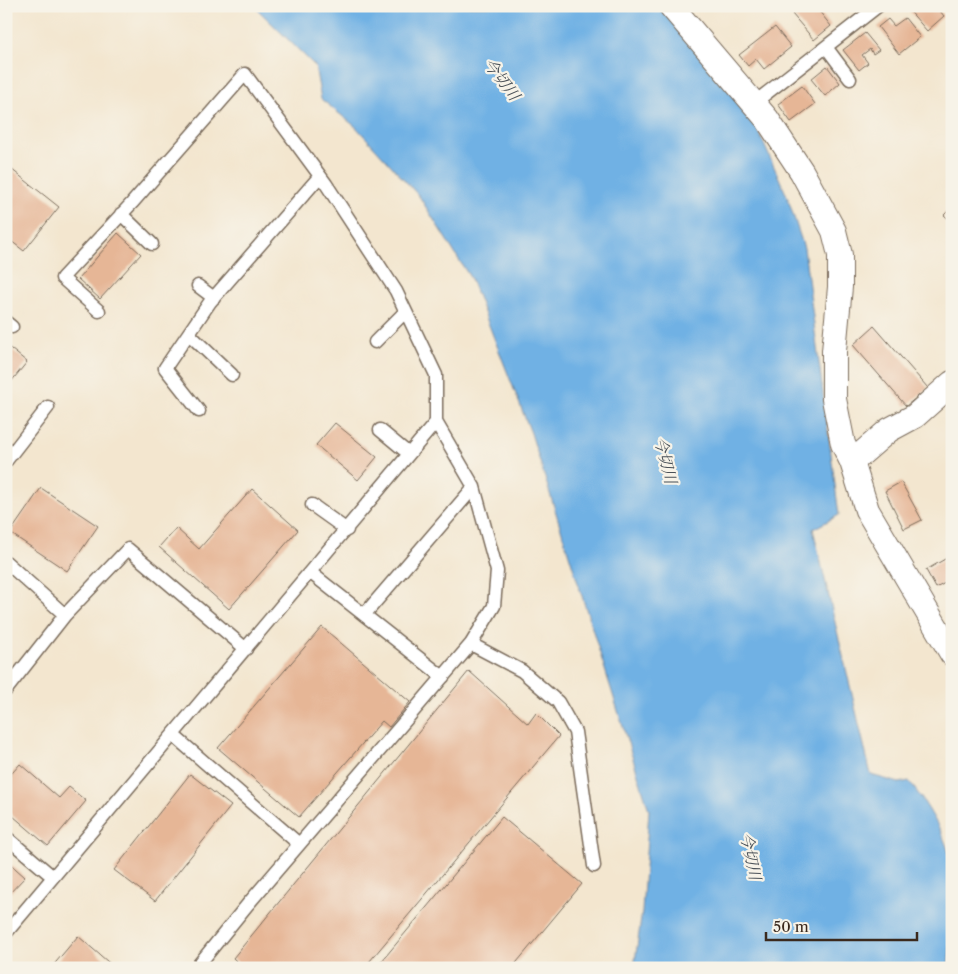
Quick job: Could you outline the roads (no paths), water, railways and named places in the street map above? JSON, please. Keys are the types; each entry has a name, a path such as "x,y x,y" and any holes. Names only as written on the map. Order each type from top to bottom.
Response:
{"street":[{"path":"671,6 754,103 802,172 834,231 840,256 840,287 834,351 834,399 843,444 852,462 867,510 952,654"},
{"path":"852,462 889,430 915,416 952,383"}],"lane":[{"path":"754,103 878,6"},
{"path":"826,47 850,79"},
{"path":"99,312 62,278 245,74 320,176 396,291 436,375 436,422 474,487 497,571 494,606 471,644 299,844 201,966"},
{"path":"199,411 165,368 214,298 320,176"},
{"path":"121,214 152,244"},
{"path":"198,286 214,298"},
{"path":"375,342 406,312"},
{"path":"189,334 232,374"},
{"path":"6,461 48,407"},
{"path":"6,933 311,573 436,422"},
{"path":"380,430 409,454"},
{"path":"364,615 474,487"},
{"path":"312,504 347,530"},
{"path":"6,690 65,615 128,549 246,649"},
{"path":"6,562 65,615"},
{"path":"311,573 443,677"},
{"path":"471,644 522,671 558,702 575,732 594,866"},
{"path":"173,735 299,844"},
{"path":"6,837 53,877"}],"water":[{"name":"今切川","path":"254,6 659,6 747,106 787,196 804,248 839,515 813,529 871,775 899,783 909,781 936,822 946,844 953,879 953,918 948,968 634,968 642,912 649,810 531,433 471,279 419,196 356,127 321,99 315,66"}]}
